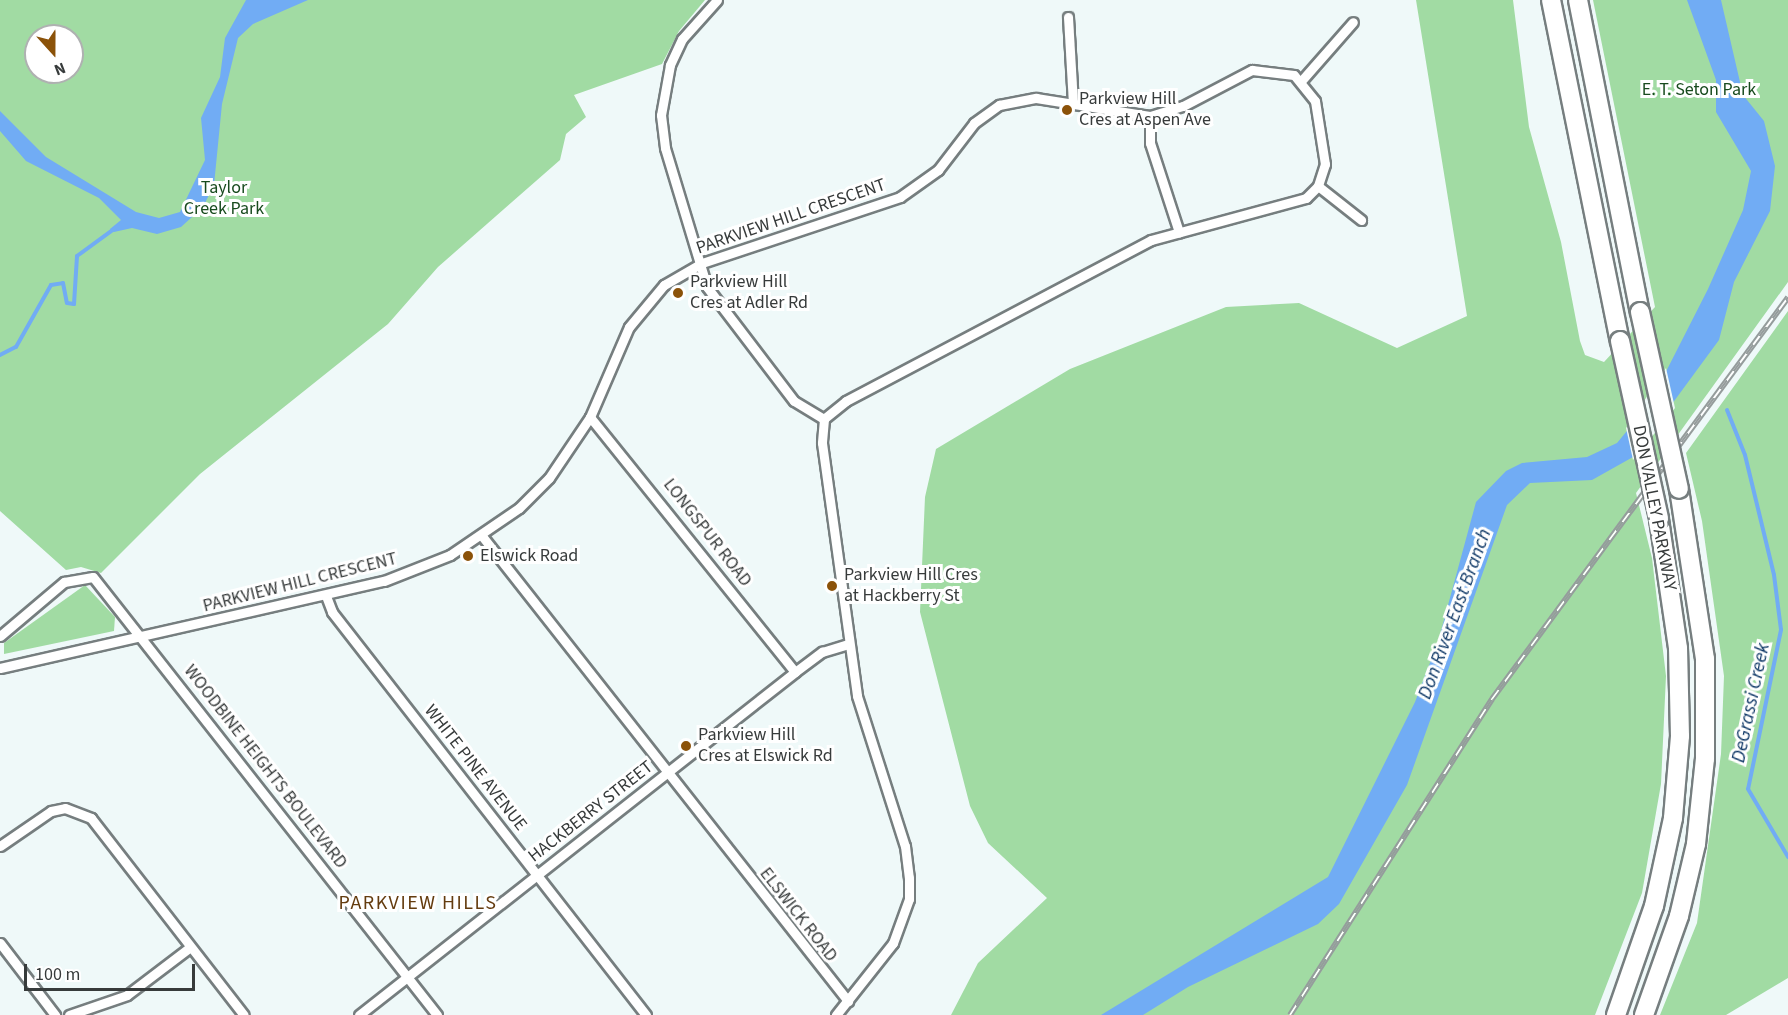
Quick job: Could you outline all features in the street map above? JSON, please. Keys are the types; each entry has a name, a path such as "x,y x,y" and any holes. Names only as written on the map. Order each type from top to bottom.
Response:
{"highway":[{"name":"DON VALLEY PARKWAY","path":"1551,0 1620,341 1659,519 1678,648 1680,736 1673,818 1654,906 1616,1015"},
{"name":"DON VALLEY PARKWAY","path":"1578,0 1640,312 1679,489 1705,659 1705,759 1696,843 1679,916 1644,1015"}],"street":[{"path":"717,0 682,39 670,65 661,115 665,148 702,263 707,287 733,325 794,401 824,419"},
{"path":"1068,17 1073,103"},
{"path":"824,419 846,401 1151,240 1292,204 1318,186 1325,164 1319,117 1302,80 1353,22"},
{"name":"PARKVIEW HILL CRESCENT","path":"0,668 326,596 416,570 482,536 549,478 590,417 629,327 664,285 702,263 900,197 938,170 974,123 999,105 1022,98 1073,103 1150,116 1183,106 1252,70 1283,71 1302,80"},
{"path":"1150,116 1150,143 1179,232"},
{"path":"1318,186 1361,220"},
{"name":"LONGSPUR ROAD","path":"590,417 795,672"},
{"path":"824,419 848,644 863,726 905,846 909,878 909,899 893,943 836,1015"},
{"name":"ELSWICK ROAD","path":"482,536 848,1001"},
{"name":"WOODBINE HEIGHTS BOULEVARD","path":"0,636 64,582 84,575 100,583 438,1015"},
{"name":"WHITE PINE AVENUE","path":"326,596 332,612 646,1015"},
{"name":"HACKBERRY STREET","path":"359,1015 795,672 822,652 848,644"},
{"path":"0,846 51,811 81,812 102,829 189,948 243,1015"},
{"path":"0,943 55,1015"},
{"path":"69,1015 127,995 189,948"}],"green space":[{"name":"Taylor Creek Park","path":"0,0 705,0 679,31 662,64 574,95 586,117 566,134 560,160 438,267 388,324 200,474 101,573 81,567 66,570 0,511"},
{"name":"E. T. Seton Park","path":"1416,0 1513,0 1529,127 1561,242 1580,341 1585,355 1604,362 1655,307 1593,0 1788,0 1788,282 1636,493 1652,558 1666,676 1661,784 1642,893 1595,1015 951,1015 978,963 1047,898 988,843 970,806 920,612 925,497 936,449 1070,369 1226,307 1299,303 1397,348 1467,316"},
{"path":"1788,311 1788,978 1726,1015 1660,1015 1697,923 1721,754 1724,676 1702,521 1686,453"},
{"path":"85,585 115,617 114,631 4,654 4,643"}],"water":[{"path":"246,0 308,0 253,24 238,38 222,104 214,185 203,207 181,227 157,234 132,228 114,232 110,229 121,220 99,198 26,161 0,131 0,111 46,157 136,212 159,218 180,212 205,160 201,118 220,77 225,38"},
{"name":"Don River East Branch","path":"1687,0 1721,0 1743,95 1764,121 1775,166 1770,211 1734,282 1719,340 1633,457 1592,480 1530,483 1507,505 1407,785 1339,904 1318,924 1188,987 1143,1015 1101,1015 1328,877 1415,702 1438,642 1476,502 1506,471 1522,463 1587,457 1617,443 1650,403 1708,289 1743,210 1751,171 1716,112 1716,80"}],"pier":[{"path":"1666,368 1675,408 1633,460 1626,428"}],"waterway":[{"path":"0,355 16,347 51,285 63,283 67,303 74,304 77,256 114,229"},
{"name":"DeGrassi Creek","path":"1727,410 1745,455 1774,575 1781,630 1748,789 1788,857"}],"railway":[{"path":"1290,1015 1492,699 1788,297"}],"place":[{"name":"Parkview Hill Cres at Aspen Ave","path":"1067,110"},
{"name":"Parkview Hill Cres at Adler Rd","path":"678,293"},
{"name":"Elswick Road","path":"468,556"},
{"name":"Parkview Hill Cres at Hackberry St","path":"832,586"},
{"name":"Parkview Hill Cres at Elswick Rd","path":"686,746"}],"district":[{"name":"PARKVIEW HILLS","path":"418,903"}]}
